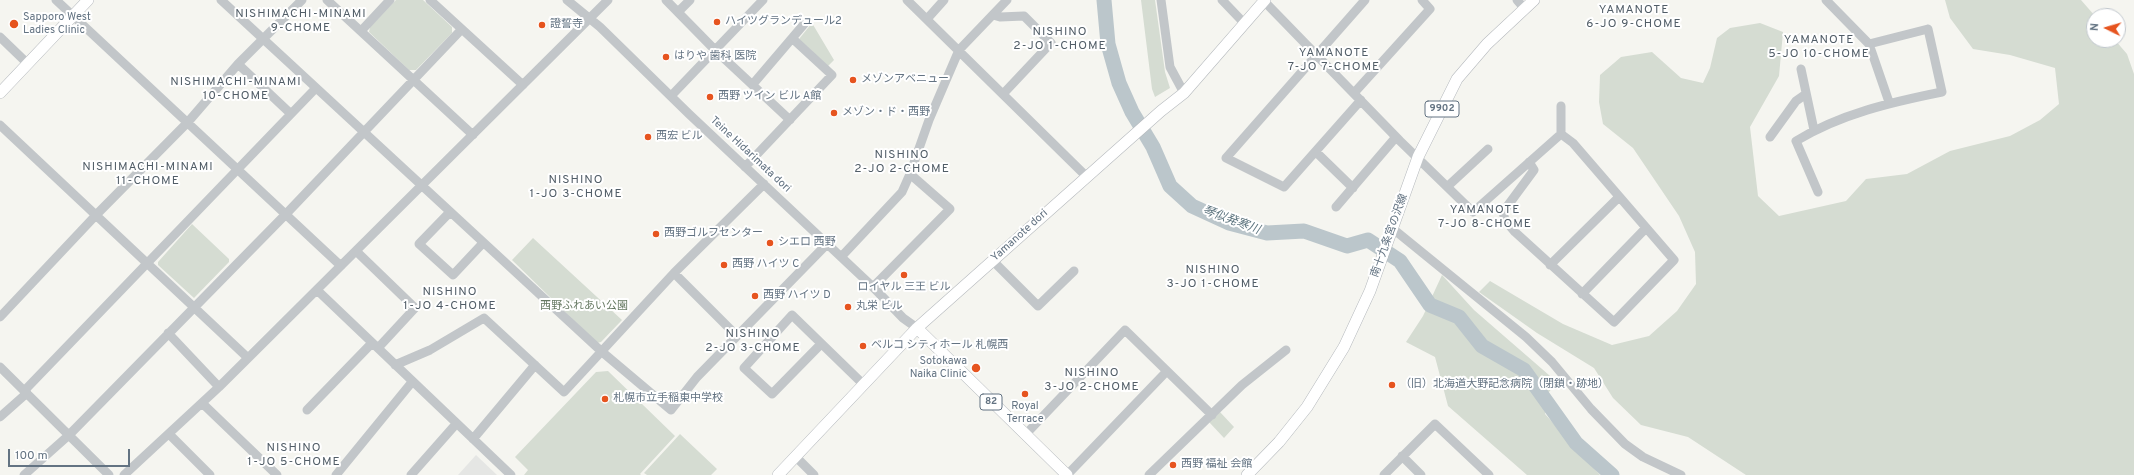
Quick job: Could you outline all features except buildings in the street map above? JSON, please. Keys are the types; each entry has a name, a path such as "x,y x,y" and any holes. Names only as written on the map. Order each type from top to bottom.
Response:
{"main road":[{"path":"0,93 88,0"},
{"name":"Yamanote dori","path":"778,475 916,328 1121,146 1184,93 1264,0"},
{"name":"南十九条宮の沢線","path":"1247,475 1279,442 1307,407 1328,375 1359,316 1418,157 1457,79 1487,44 1534,0"},
{"name":"82","path":"916,328 1067,475"}],"street":[{"path":"56,0 341,266"},
{"path":"221,0 601,351 671,410 698,376 827,244"},
{"path":"0,317 97,214 188,122 238,64 302,0"},
{"path":"327,0 473,135"},
{"path":"361,32 390,0"},
{"path":"430,0 461,30 523,85"},
{"name":"Teine Hidarimata dori","path":"567,0 590,19 873,287 903,318 916,328"},
{"path":"124,475 219,387 608,0"},
{"path":"666,0 715,50 790,120"},
{"path":"678,12 690,0"},
{"path":"671,96 763,0"},
{"path":"907,0 1087,176"},
{"path":"927,19 944,0"},
{"path":"841,257 902,192 929,120 958,50 1007,0"},
{"path":"1161,0 1170,67 1184,93"},
{"path":"1222,0 1244,23"},
{"path":"1264,0 1396,137 1473,212 1561,134"},
{"path":"1361,100 1284,187 1226,158 1365,0"},
{"path":"1354,93 1430,9 1422,0"},
{"path":"1516,0 1524,8"},
{"path":"1826,0 1869,44 1889,102"},
{"path":"993,15 1000,17 1024,16 1051,43 1003,94"},
{"path":"753,84 805,23"},
{"path":"1818,192 1796,141 1814,130 1889,102 1942,92 1928,29 1869,44"},
{"path":"24,475 69,435 286,214 461,30"},
{"path":"0,37 28,64"},
{"path":"745,167 832,75 792,39"},
{"path":"238,64 291,114"},
{"path":"1801,69 1814,130"},
{"path":"0,417 26,392 147,262 316,88"},
{"path":"1770,137 1796,101 1806,94"},
{"path":"1560,106 1561,134"},
{"path":"0,125 97,214 248,358"},
{"path":"1529,162 1534,170 1503,212 1505,220 1515,232 1550,265 1614,322 1674,260 1573,143 1561,134"},
{"path":"1336,207 1396,137"},
{"path":"1448,186 1488,149"},
{"path":"1316,152 1353,188"},
{"path":"873,287 950,209 910,174"},
{"path":"395,365 430,350 484,318 564,392 674,273 706,244 764,184"},
{"path":"1550,265 1619,197"},
{"path":"450,212 419,244 452,275 484,243"},
{"path":"1392,228 1526,337 1552,362 1591,409 1625,444 1643,457 1681,475"},
{"path":"1582,294 1646,228"},
{"path":"307,410 415,308 356,251"},
{"path":"992,260 1038,306 1074,271"},
{"path":"674,273 737,336"},
{"path":"317,290 511,475"},
{"path":"821,344 772,394 744,368 792,315 863,384"},
{"path":"1025,435 1125,330 1212,415"},
{"path":"168,333 219,387"},
{"path":"1149,475 1242,385 1286,350"},
{"path":"473,438 535,365"},
{"path":"0,367 109,475"},
{"path":"1067,475 1167,371"},
{"path":"336,475 412,382"},
{"path":"202,403 277,475"},
{"path":"410,475 456,424"},
{"path":"1384,475 1435,424 1489,475"},
{"path":"169,434 210,475"},
{"path":"795,456 814,475"},
{"path":"1402,456 1421,475"}],"shaded area":[{"path":"476,455 497,475 458,475"}],"green space":[{"path":"396,0 423,0 452,27 452,33 416,70 409,70 369,32 370,27"},
{"path":"1141,0 1155,0 1165,72 1170,88 1155,97 1152,89"},
{"path":"1945,0 2081,0 2088,8 2086,8 2086,48 2122,48 2127,54 2134,74 2134,475 1746,475 1688,437 1641,425 1613,398 1594,368 1537,333 1479,292 1490,281 1563,324 1612,345 1649,336 1677,311 1696,284 1695,252 1679,216 1633,148 1603,124 1599,102 1600,75 1621,57 1652,52 1681,78 1703,83 1710,68 1717,38 1730,28 1760,23 1783,32 1779,76 1750,127 1758,196 1779,216 1846,201 1866,179 1907,174 1950,151 2010,136 2040,120 2059,104 2055,68 2010,55 1973,49 1950,18"},
{"path":"812,23 834,60 828,66 799,39"},
{"path":"192,224 229,259 229,262 194,298 158,265 158,262"},
{"name":"西野ふれあい公園","path":"533,238 622,320 601,342 597,343 512,260"},
{"path":"1442,275 1474,310 1557,382 1549,392 1545,414 1600,475 1527,475 1448,406 1435,357 1406,342 1423,316"},
{"name":"札幌市立手稲東中学校","path":"608,371 675,436 640,474 641,475 524,475 528,470 515,457 596,372"},
{"path":"1220,412 1234,427 1224,438 1209,422"},
{"path":"680,434 717,469 711,475 647,475 644,473"}],"waterway":[{"name":"琴似発寒川","path":"1104,0 1108,44 1119,83 1132,112 1153,147 1170,186 1192,206 1229,223 1267,233 1304,231 1347,246 1368,240 1400,261 1430,305 1459,317 1482,346 1524,370 1576,443 1612,475"}],"place":[{"name":"ハイツグランデュール2","path":"717,22"},
{"name":"Sapporo West Ladies Clinic","path":"14,24"},
{"name":"證誓寺","path":"542,25"},
{"name":"はりや 歯科 医院","path":"666,57"},
{"name":"メゾンアベニュー","path":"853,80"},
{"name":"西野 ツイン ビル A館","path":"710,97"},
{"name":"メゾン・ド・西野","path":"834,113"},
{"name":"西宏 ビル","path":"648,137"},
{"name":"西野ゴルフセンター","path":"656,234"},
{"name":"シエロ 西野","path":"770,243"},
{"name":"西野 ハイツ C","path":"724,265"},
{"name":"ロイヤル 三王 ビル","path":"904,275"},
{"name":"西野 ハイツ D","path":"755,296"},
{"name":"丸栄 ビル","path":"848,307"},
{"name":"ベルコ シティホール 札幌西","path":"863,346"},
{"name":"Sotokawa Naika Clinic","path":"976,368"},
{"name":"（旧）北海道大野記念病院（閉鎖・跡地）","path":"1392,385"},
{"name":"Royal Terrace","path":"1025,394"},
{"name":"札幌市立手稲東中学校","path":"605,399"},
{"name":"西野 福祉 会館","path":"1173,465"}],"district":[{"name":"YAMANOTE 6-JO 9-CHOME","path":"1634,18"},
{"name":"NISHIMACHI-MINAMI 9-CHOME","path":"301,22"},
{"name":"NISHINO 2-JO 1-CHOME","path":"1060,40"},
{"name":"YAMANOTE 5-JO 10-CHOME","path":"1819,48"},
{"name":"YAMANOTE 7-JO 7-CHOME","path":"1334,61"},
{"name":"NISHIMACHI-MINAMI 10-CHOME","path":"236,90"},
{"name":"NISHINO 2-JO 2-CHOME","path":"902,163"},
{"name":"NISHIMACHI-MINAMI 11-CHOME","path":"148,175"},
{"name":"NISHINO 1-JO 3-CHOME","path":"576,188"},
{"name":"YAMANOTE 7-JO 8-CHOME","path":"1485,218"},
{"name":"NISHINO 3-JO 1-CHOME","path":"1213,278"},
{"name":"NISHINO 1-JO 4-CHOME","path":"450,300"},
{"name":"NISHINO 2-JO 3-CHOME","path":"753,342"},
{"name":"NISHINO 3-JO 2-CHOME","path":"1092,381"},
{"name":"NISHINO 1-JO 5-CHOME","path":"294,456"}]}
